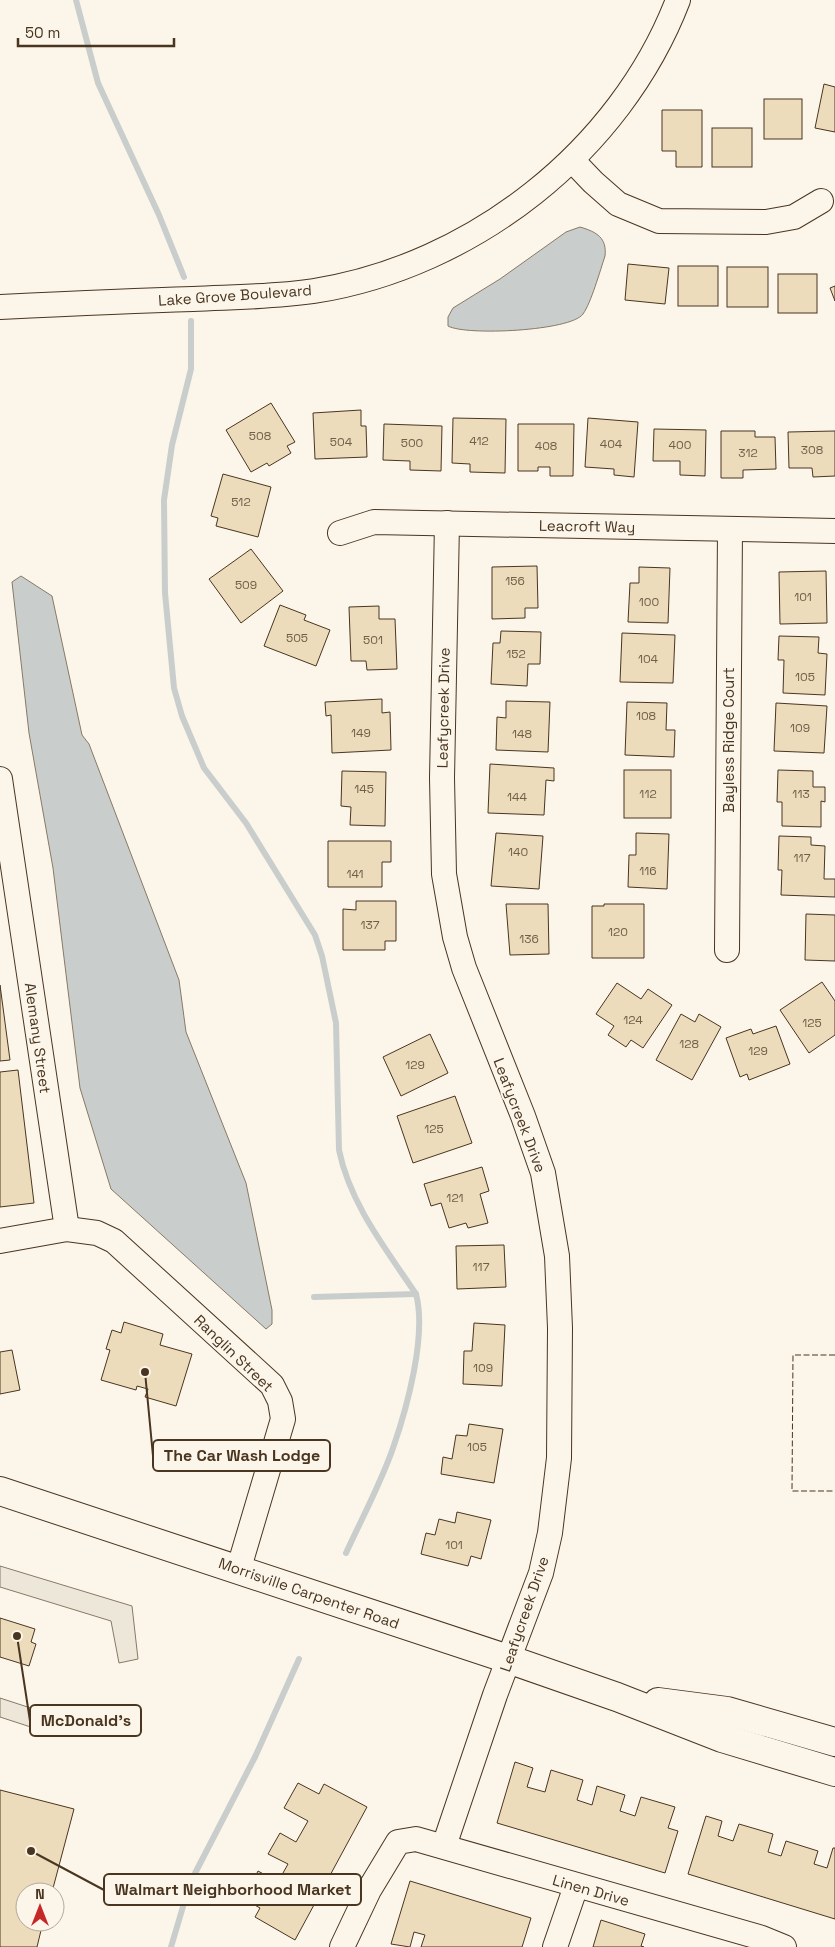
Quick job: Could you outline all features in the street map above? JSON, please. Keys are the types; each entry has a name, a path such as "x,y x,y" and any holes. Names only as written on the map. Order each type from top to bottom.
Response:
{"main road":[{"name":"Morrisville Carpenter Road","path":"0,1491 508,1659 617,1697 722,1738 835,1772"},
{"name":"Morrisville Carpenter Road","path":"617,1697 727,1711 835,1742"}],"street":[{"name":"Lake Grove Boulevard","path":"0,307 277,295 351,284 414,262 467,237 528,197 572,160 622,102 643,68 678,0"},
{"path":"572,160 618,204 660,221 766,222 794,217 821,201"},
{"name":"Leacroft Way","path":"340,533 374,522 835,531"},
{"name":"Leafycreek Drive","path":"444,1846 508,1659 541,1573 557,1491 560,1289 558,1256 543,1173 523,1116 464,968 448,898 442,843 447,522"},
{"name":"Bayless Ridge Court","path":"727,950 730,529"},
{"name":"Alemany Street","path":"0,779 66,1229"},
{"path":"0,1241 66,1229"},
{"name":"Ranglin Street","path":"66,1229 97,1233 114,1240 272,1385 280,1402 283,1420 238,1571"},
{"name":"Linen Drive","path":"342,1947 369,1890 398,1842 416,1839 762,1938 784,1947"},
{"path":"555,1947 576,1886"}],"shaded area":[{"path":"580,227 600,237 605,250 605,256 595,286 583,314 574,320 559,324 518,330 475,331 448,326 448,317 453,308 500,279 566,232"},
{"path":"21,576 52,596 82,735 89,744 179,980 186,1032 246,1183 272,1310 272,1324 266,1329 111,1189 80,1088 53,868 29,733 12,582"},
{"path":"0,1566 132,1606 138,1659 119,1663 111,1621 0,1587"},
{"path":"0,1698 49,1714 43,1731 0,1717"}],"building":[{"path":"824,84 835,87 835,132 815,128"},
{"path":"764,99 802,99 802,139 764,139"},
{"path":"662,110 702,110 702,167 676,167 676,151 662,151"},
{"path":"712,128 752,128 752,167 712,167"},
{"path":"628,264 669,268 665,304 625,300"},
{"path":"678,266 718,266 718,306 678,306"},
{"path":"727,267 768,267 768,307 727,307"},
{"path":"778,274 817,274 817,313 778,313"},
{"path":"835,286 835,301 830,288"},
{"path":"271,403 295,442 287,446 291,453 269,466 267,463 251,472 226,430"},
{"path":"361,410 361,426 366,426 367,457 315,459 313,413"},
{"path":"453,418 506,419 505,473 470,472 470,464 452,463"},
{"path":"588,418 638,422 634,477 614,475 614,469 585,467"},
{"path":"384,424 442,426 441,471 410,470 410,461 383,460"},
{"path":"518,424 574,424 573,476 550,476 550,467 538,467 538,471 518,471"},
{"path":"654,429 706,430 705,476 680,475 680,461 653,461"},
{"path":"721,431 755,431 755,437 775,437 776,469 743,470 743,478 721,478"},
{"path":"835,431 835,476 813,477 812,468 789,468 788,432"},
{"path":"223,474 271,487 258,537 216,526 218,518 211,516"},
{"path":"251,549 283,591 241,623 209,579"},
{"path":"537,566 538,608 525,608 525,618 492,619 492,567"},
{"path":"639,567 670,568 668,623 628,622 630,583 639,583"},
{"path":"826,571 827,623 780,624 779,572"},
{"path":"280,605 306,615 304,620 330,630 316,666 264,646"},
{"path":"379,606 379,619 395,619 397,669 367,670 366,661 351,661 349,607"},
{"path":"501,631 541,632 540,664 528,664 527,686 491,684 493,643 500,643"},
{"path":"622,633 675,635 673,683 620,682"},
{"path":"779,636 819,637 818,653 827,654 825,695 783,693 784,660 778,660"},
{"path":"382,699 382,713 390,712 391,750 332,753 331,715 326,716 325,702"},
{"path":"506,701 550,702 548,752 496,750 497,717 506,718"},
{"path":"627,702 667,703 666,730 675,730 674,757 625,755"},
{"path":"776,703 827,706 824,753 774,751"},
{"path":"490,764 554,768 554,781 546,780 544,815 488,813"},
{"path":"624,770 671,770 671,818 624,818"},
{"path":"778,770 813,771 813,787 825,787 825,802 821,801 821,827 782,826 782,802 777,802"},
{"path":"342,771 386,772 385,826 350,825 351,807 341,806"},
{"path":"496,833 543,836 539,889 491,886"},
{"path":"636,833 669,834 667,889 628,887 629,855 636,855"},
{"path":"779,836 811,837 811,845 825,846 824,879 835,879 835,897 781,895 782,870 778,870"},
{"path":"328,841 391,841 391,862 382,862 382,887 328,887"},
{"path":"356,901 396,901 396,941 385,941 385,950 343,950 343,909 356,910"},
{"path":"506,904 548,904 549,954 510,955"},
{"path":"604,904 644,904 644,958 592,958 592,906 604,906"},
{"path":"806,914 835,915 835,961 805,960"},
{"path":"822,982 835,1001 835,1035 809,1053 780,1010"},
{"path":"617,983 641,999 648,989 672,1005 643,1048 631,1040 626,1047 608,1035 614,1026 596,1014"},
{"path":"0,985 10,1060 0,1061"},
{"path":"681,1014 695,1022 699,1014 721,1027 692,1080 656,1060"},
{"path":"776,1026 790,1064 749,1080 747,1074 740,1077 726,1038 751,1029 753,1034"},
{"path":"430,1034 448,1073 401,1096 383,1057"},
{"path":"18,1070 34,1203 0,1207 0,1072"},
{"path":"455,1096 472,1143 413,1163 397,1116"},
{"path":"482,1167 489,1191 480,1194 488,1223 468,1228 466,1223 449,1228 441,1203 431,1206 424,1184"},
{"path":"504,1245 506,1287 457,1289 456,1246"},
{"path":"124,1322 163,1334 160,1345 192,1354 176,1406 145,1397 148,1389 137,1386 136,1390 101,1380 110,1350 106,1349 112,1330 121,1333"},
{"path":"474,1323 505,1325 502,1386 463,1384 464,1351 472,1351"},
{"path":"12,1350 20,1390 0,1394 0,1352"},
{"path":"469,1424 503,1429 494,1483 441,1474 443,1457 452,1459 456,1435 467,1436"},
{"path":"457,1512 491,1520 481,1559 471,1556 468,1566 421,1554 426,1533 435,1535 439,1519 455,1523"},
{"path":"0,1618 35,1629 31,1642 36,1644 29,1666 0,1657"},
{"path":"515,1762 533,1768 527,1787 545,1792 551,1770 583,1780 577,1800 592,1805 597,1786 625,1795 620,1811 635,1816 641,1797 675,1807 668,1828 678,1831 665,1873 497,1823"},
{"path":"298,1783 319,1794 324,1784 367,1807 295,1940 255,1917 260,1908 244,1899 258,1871 278,1882 288,1864 268,1854 280,1833 296,1842 308,1821 284,1808"},
{"path":"0,1790 74,1809 55,1882 15,1882 15,1932 41,1932 37,1947 0,1947"},
{"path":"706,1816 722,1821 718,1836 733,1841 739,1824 773,1834 768,1852 781,1856 786,1841 818,1851 814,1864 827,1868 833,1848 835,1848 835,1919 688,1874"},
{"path":"410,1881 531,1918 522,1947 421,1947 425,1935 414,1932 410,1947 391,1944"},
{"path":"601,1920 645,1934 641,1946 644,1947 593,1947"}],"waterway":[{"path":"76,0 98,83 159,215 184,277"},
{"path":"191,321 191,369 172,445 164,500 165,593 174,688 182,716 204,768 246,823 315,935 322,956 336,1023 339,1150 344,1170 351,1189 370,1225 416,1294 419,1311 419,1330 414,1371 398,1432 383,1474 346,1553"},
{"path":"314,1297 416,1294"},
{"path":"171,1947 190,1883 255,1757 299,1659"}],"fence":[{"path":"835,1355 793,1355 792,1491 835,1491"}],"place":[{"name":"The Car Wash Lodge","path":"145,1372"},
{"name":"McDonald's","path":"17,1636"},
{"name":"Walmart Neighborhood Market","path":"31,1851"}]}
